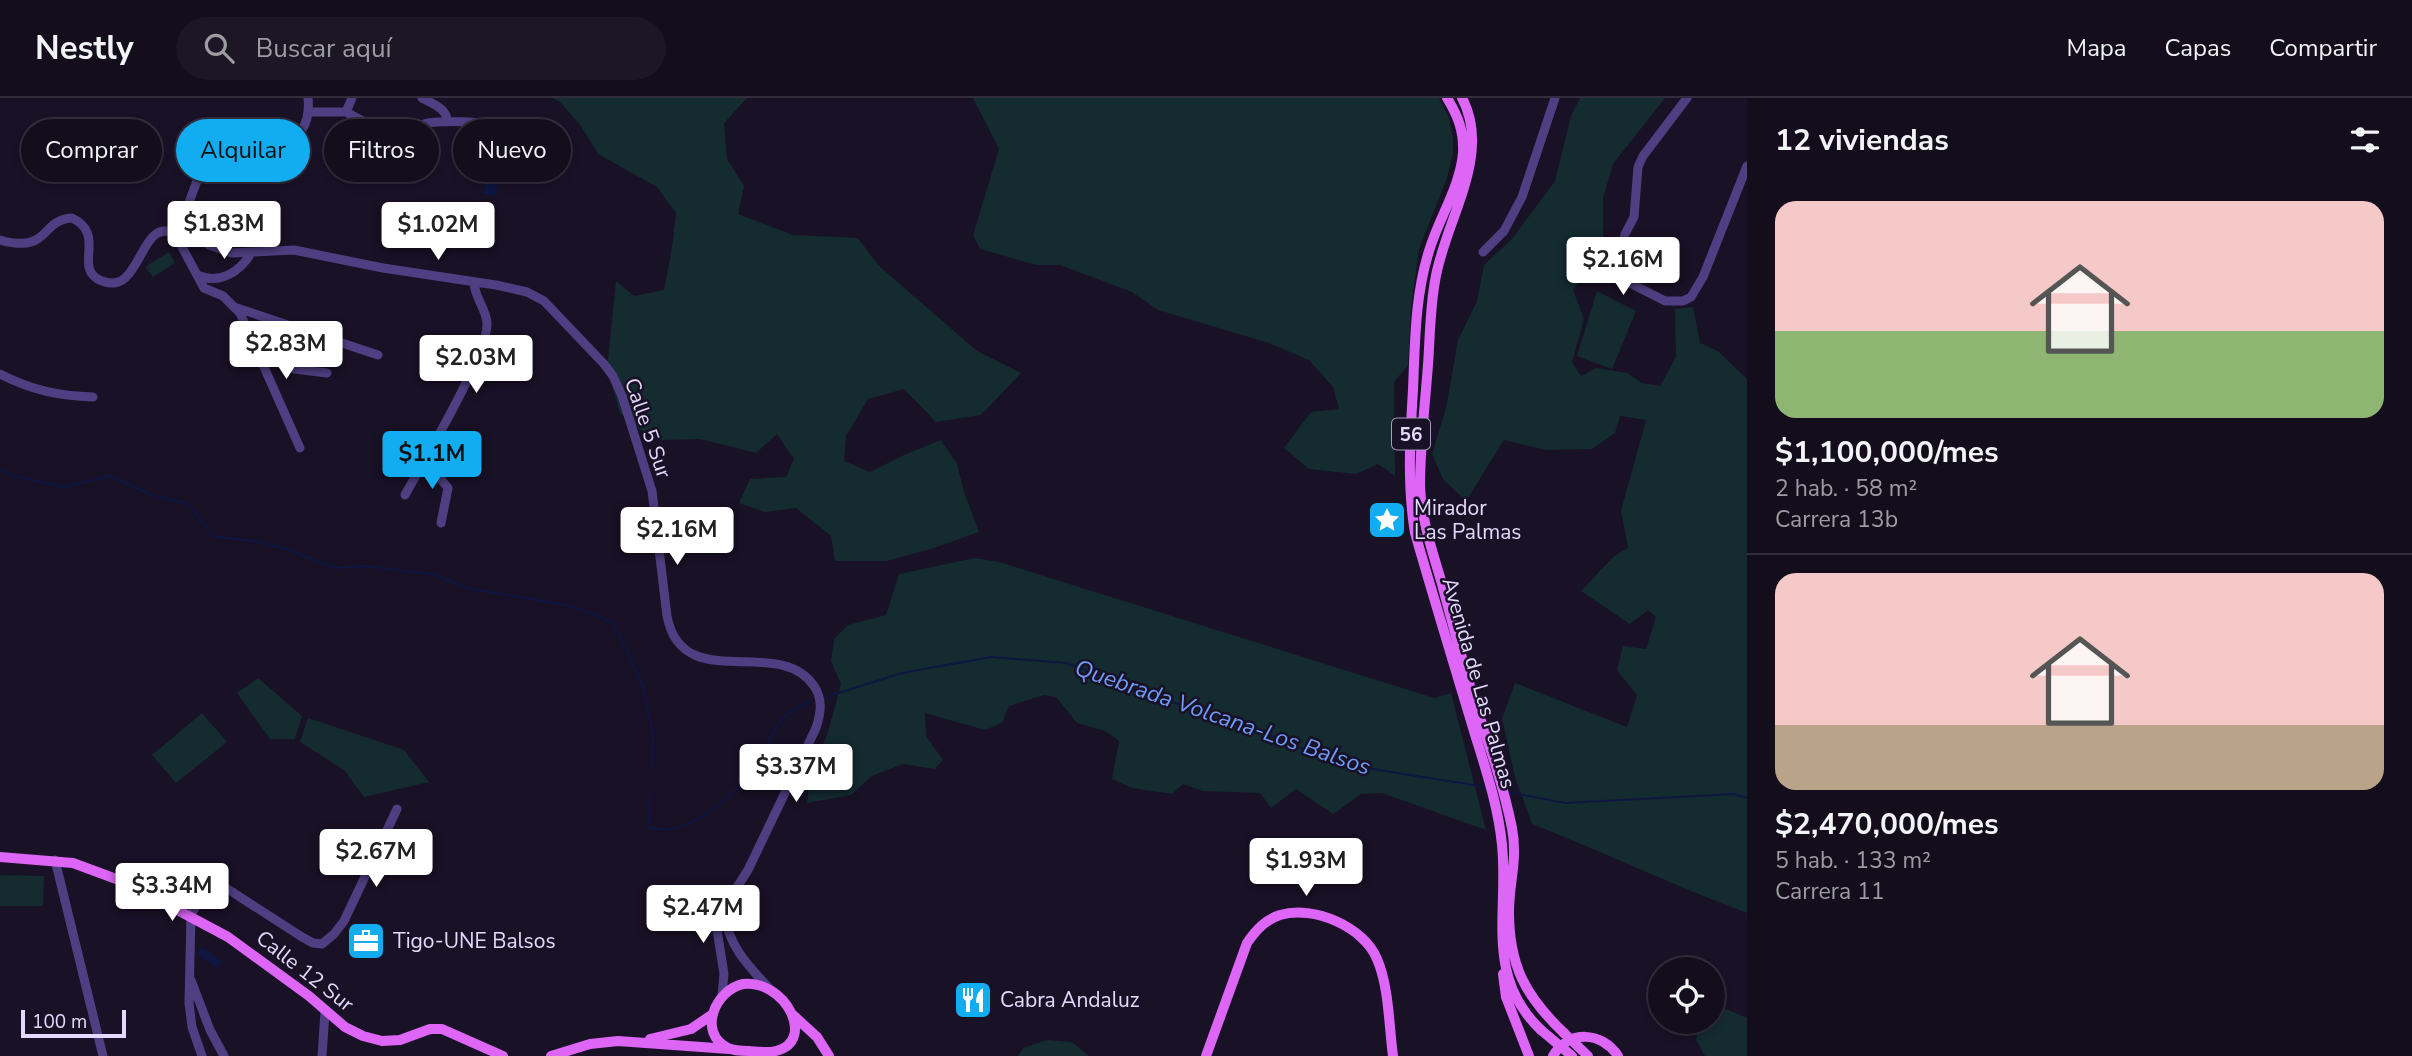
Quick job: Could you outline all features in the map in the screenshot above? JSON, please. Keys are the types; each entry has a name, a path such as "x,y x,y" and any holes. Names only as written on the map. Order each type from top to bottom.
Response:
{"main road":[{"name":"Avenida de Las Palmas","path":"1447,98 1461,124 1462,154 1459,177 1430,247 1422,278 1415,330 1410,506 1415,533 1491,769 1503,793 1512,830 1515,860 1509,912 1520,975 1538,1006 1588,1056"},
{"name":"Avenida de Las Palmas","path":"1462,98 1472,135 1472,157 1434,282 1420,487 1429,535 1491,769 1504,869 1501,944 1504,960 1521,1005 1541,1030 1572,1056"},
{"name":"Calle 12 Sur","path":"3,856 73,863 127,883 191,915 259,958 345,1027 372,1039 400,1040 430,1029 442,1029 503,1056"},
{"path":"1206,1056 1247,943 1259,927 1269,920 1279,915 1298,913 1333,921 1352,930 1372,948 1381,969 1393,1056"},
{"path":"1504,960 1506,997 1529,1056"},
{"path":"637,1042 691,1029 713,1014 722,995 743,984 756,984 770,989 785,1002 793,1015 817,1037 830,1056"},
{"path":"713,1014 714,1032 719,1041 729,1049"},
{"path":"765,1053 784,1048 790,1042 794,1029 793,1015"},
{"path":"1553,1056 1563,1044 1580,1036 1601,1041 1618,1056"},
{"path":"551,1056 590,1044 637,1042 782,1056"}],"street":[{"path":"239,268 232,253 203,241 192,227 189,219 189,199 203,165 211,156 223,150 285,144 293,140 310,112 308,98"},
{"path":"346,112 352,98"},
{"path":"422,98 445,112 447,122"},
{"path":"1483,252 1504,231 1522,197 1555,98"},
{"path":"1687,98 1643,156 1638,167 1634,217 1625,234 1621,250 1621,269 1626,281 1665,301 1683,301 1691,296 1703,277 1747,166"},
{"path":"310,112 346,112 394,138 413,133 426,123 453,122"},
{"path":"0,240 21,244 36,242 58,221 72,218 87,228 88,260 93,273 101,281 113,283 131,272 156,233 170,231 178,238 204,288 223,296 240,313 300,449"},
{"name":"Calle 5 Sur","path":"232,253 294,250 496,285 536,296 550,307 604,364 622,396 652,491 667,616 673,633 683,646 696,656 718,662 786,666 801,673 816,691 820,709 816,727 748,870 724,908"},
{"path":"197,275 204,279 222,278 239,268 252,252"},
{"path":"405,495 471,372 486,334 488,324 476,295 474,282"},
{"path":"236,308 378,355"},
{"path":"255,351 294,369 327,373"},
{"path":"0,374 36,390 72,397 93,397"},
{"path":"425,459 448,488 442,523"},
{"path":"202,1056 192,1027 189,1003 191,915 204,891 210,885 217,884 302,937 322,944 344,921 397,809"},
{"path":"55,860 103,1056"},
{"path":"724,908 734,948 770,989"},
{"path":"722,995 724,974 717,930 724,908"},
{"path":"191,979 224,1056"},
{"path":"322,1056 325,1012"}],"green space":[{"path":"552,98 747,98 724,123 727,159 744,186 738,214 793,235 858,238 878,265 977,351 1021,373 981,415 936,422 904,389 868,399 846,436 844,461 870,472 941,440 957,464 979,532 886,561 835,561 831,536 796,508 765,512 739,503 750,479 786,477 794,459 777,434 756,453 700,439 661,440 646,434 620,413 607,369 616,281 634,296 664,290 676,213 657,187 598,154 581,126 559,101"},
{"path":"973,98 1439,98 1449,118 1453,153 1447,178 1419,249 1411,308 1408,365 1394,382 1395,476 1378,464 1356,474 1309,469 1284,448 1311,412 1339,409 1333,387 1309,360 1269,343 1158,310 1132,292 1060,265 1036,265 980,249 973,235 999,149"},
{"path":"1580,98 1665,98 1613,164 1603,198 1603,254 1573,290 1584,319 1572,362 1581,376 1596,368 1627,373 1642,383 1660,386 1676,357 1675,309 1693,307 1700,343 1718,351 1747,379 1747,913 1532,824 1515,777 1502,719 1515,683 1627,727 1637,695 1617,670 1623,646 1646,649 1656,617 1648,610 1630,624 1581,591 1614,556 1628,548 1621,511 1646,420 1620,416 1615,433 1592,449 1546,450 1504,440 1466,501 1443,479 1432,454 1446,408 1458,340 1477,301 1484,265 1512,239 1555,181 1571,116"},
{"path":"169,252 175,263 153,277 145,267"},
{"path":"1597,291 1636,311 1612,369 1577,356"},
{"path":"975,558 999,562 1434,698 1451,693 1486,830 1382,793 1361,794 1333,814 1296,789 1271,808 1260,793 1203,791 1183,784 1172,794 1132,788 1112,779 1119,741 1105,731 1077,723 1056,697 1044,695 1009,706 1002,723 985,730 925,713 926,736 943,760 935,769 903,764 872,776 851,795 807,803 810,776 828,732 841,684 831,661 834,639 848,625 886,615 899,574"},
{"path":"258,678 302,716 295,739 270,739 237,693"},
{"path":"202,713 227,742 176,783 152,755"},
{"path":"308,718 404,750 429,782 364,797 344,770 300,742"},
{"path":"0,875 44,876 43,906 0,906"},
{"path":"1725,1010 1747,1018 1747,1056 1705,1056 1696,1040 1697,1034 1725,1034"},
{"path":"1047,1040 1072,1042 1089,1056 1018,1056 1023,1048"}],"shaded area":[{"path":"486,182 498,182 495,196 483,194"},
{"path":"202,947 222,961 217,968 197,954"}],"waterway":[{"name":"Quebrada Volcana-Los Balsos","path":"0,470 64,487 110,476 152,495 189,504 212,536 261,542 336,568 364,566 432,574 467,588 571,606 613,622 643,686 653,734 652,769"},
{"name":"Quebrada Volcana-Los Balsos","path":"826,697 902,673 991,657 1066,663 1167,701 1215,713 1298,747 1360,767 1486,787"},
{"name":"Quebrada Volcana-Los Balsos","path":"650,791 649,828 671,829 695,821 740,786 763,756 780,722 796,708 810,702"},
{"name":"Quebrada Volcana-Los Balsos","path":"1508,792 1565,803 1734,794 1747,798"}],"place":[{"name":"Mirador Las Palmas","path":"1387,520"},
{"name":"Tigo-UNE Balsos","path":"366,941"},
{"name":"Cabra Andaluz","path":"973,1000"}]}
